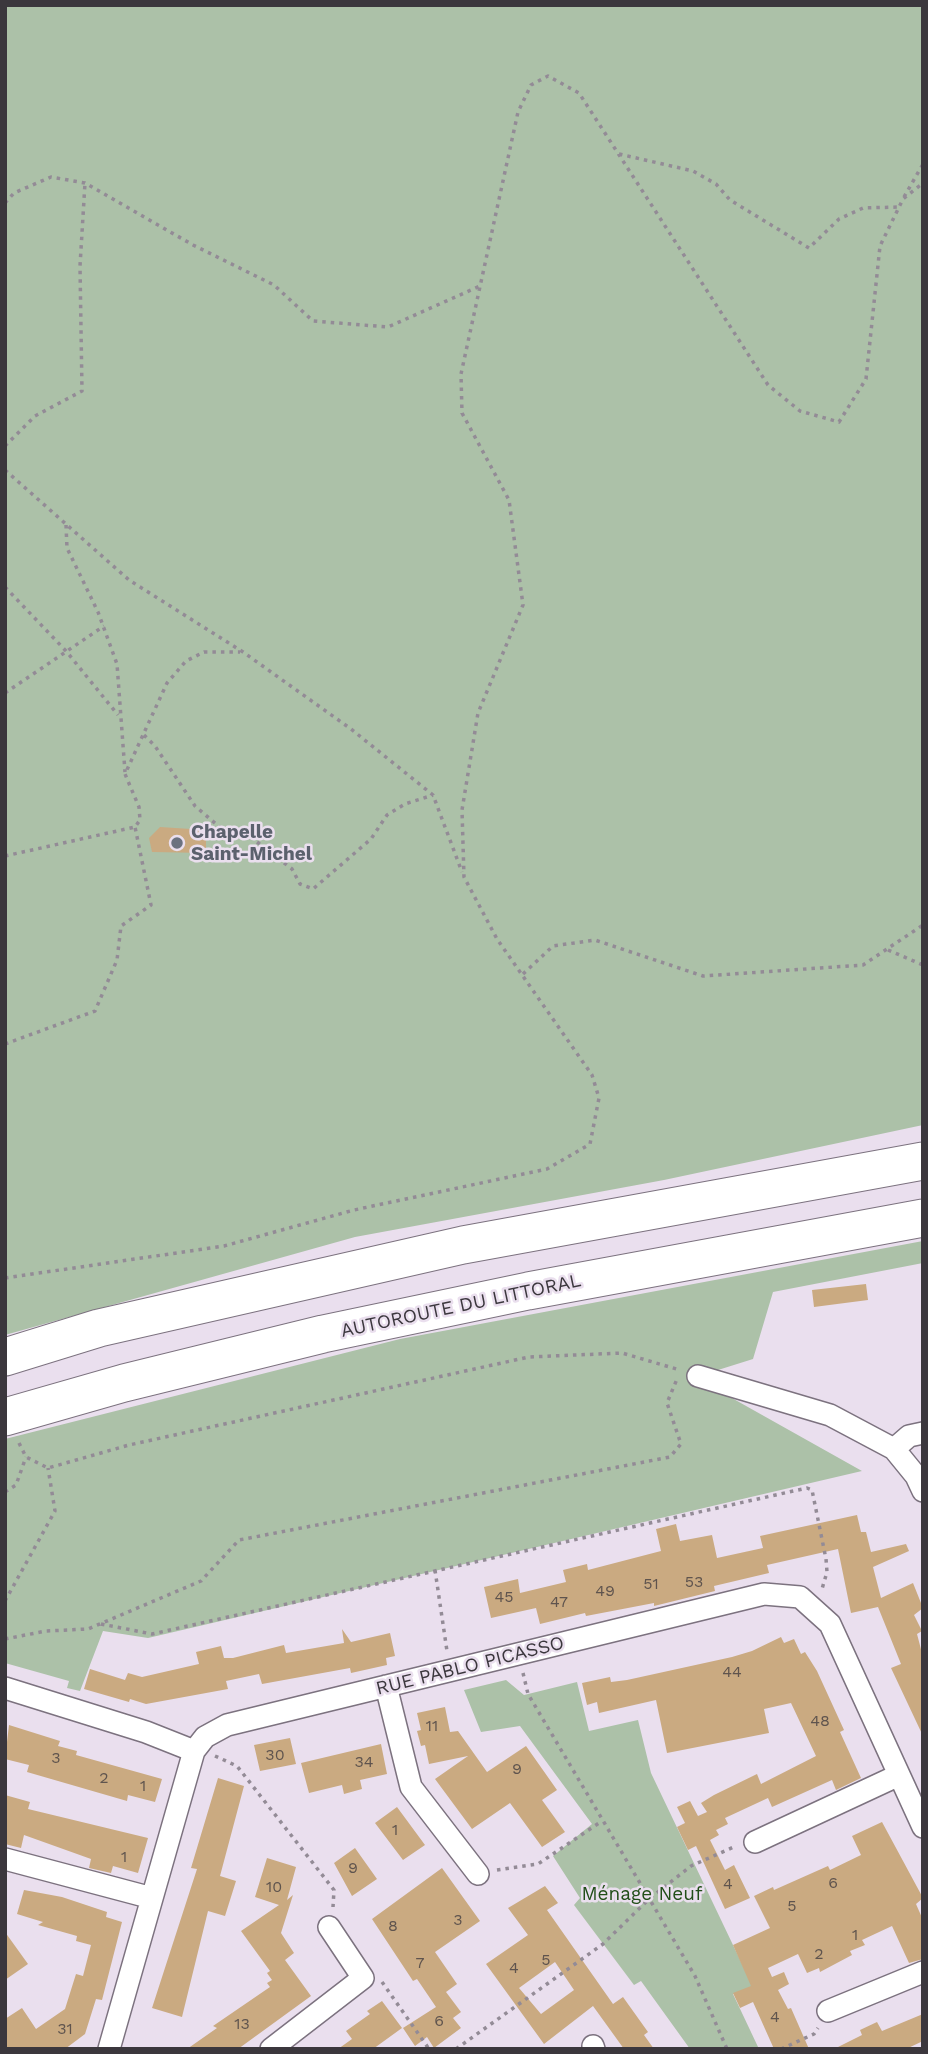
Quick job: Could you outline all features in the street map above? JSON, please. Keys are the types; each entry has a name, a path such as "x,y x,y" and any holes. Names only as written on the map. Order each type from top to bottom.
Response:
{"highway":[{"path":"5,1357 99,1328 463,1245 923,1161"},
{"name":"AUTOROUTE DU LITTORAL","path":"11,1427 124,1383 337,1331 528,1291 923,1218"}],"street":[{"path":"689,1373 830,1415 894,1449 916,1476 923,1491"},
{"path":"894,1449 909,1436 923,1433"},
{"name":"RUE PABLO PICASSO","path":"194,1751 205,1737 227,1725 764,1594 800,1597 830,1624 923,1827"},
{"path":"386,1686 411,1787 478,1874"},
{"path":"5,1688 146,1732 194,1751 109,2049"},
{"path":"755,1842 899,1775"},
{"path":"5,1859 152,1898"},
{"path":"271,2049 363,1978 329,1927"},
{"path":"828,2011 923,1972"}],"path":[{"path":"464,877 462,810 478,713 523,605 509,500 462,412 461,374 518,111 531,85 548,76 579,93 768,385 800,411 839,422 866,379 880,246 923,164"},
{"path":"619,154 693,171 716,184 730,200 809,248 839,219 863,208 899,207"},
{"path":"5,202 14,193 51,177 85,183 193,246 274,285 313,321 388,327 480,286"},
{"path":"5,446 35,416 82,391 80,266 85,183"},
{"path":"903,199 923,183"},
{"path":"5,470 129,580 243,652 351,729 433,795 464,877 497,939 592,1075 599,1098 590,1144 547,1169 354,1210 224,1246 5,1278"},
{"path":"5,856 135,827 140,820 139,807 125,774 117,664 104,626 67,548 66,524"},
{"path":"5,587 66,651 120,717"},
{"path":"5,693 104,626"},
{"path":"125,774 167,683 186,661 204,652 243,652"},
{"path":"144,735 155,746 195,806 223,830 247,835 292,869 300,884 313,889 371,839 387,815 405,804 433,795"},
{"path":"5,1044 94,1011 117,960 121,926 151,905 135,827"},
{"path":"523,974 553,946 595,940 703,976 863,965 923,925"},
{"path":"888,950 923,965"},
{"path":"5,1639 46,1631 88,1629 101,1624 201,1581 239,1539 670,1457 681,1444 667,1403 689,1373 621,1353 529,1357 129,1446 48,1468 26,1457 11,1427"},
{"path":"5,1492 16,1485 26,1457"},
{"path":"5,1601 55,1511 48,1468"},
{"path":"101,1624 152,1634 807,1488 812,1490 827,1572 815,1611"},
{"path":"435,1570 450,1670"},
{"path":"519,1654 528,1694 695,1976 727,2049"},
{"path":"194,1751 237,1766 334,1890 335,1901 329,1927"},
{"path":"478,1874 538,1864 603,1821"},
{"path":"456,2049 603,1944 649,1899 691,1866 728,1848 755,1842"},
{"path":"363,1978 378,1977 429,2049"},
{"path":"781,2049 814,2034 828,2011"}],"green space":[{"path":"5,5 923,5 923,1125 664,1180 355,1237 5,1335"},
{"path":"923,1241 923,1263 773,1292 753,1359 718,1370 714,1388 862,1471 148,1638 103,1631 80,1691 67,1688 69,1681 5,1663 5,1439 400,1339"},
{"name":"Ménage Neuf","path":"506,1680 524,1695 577,1682 589,1731 638,1720 651,1773 753,1987 733,1994 759,2049 690,2049 641,1981 634,1985 574,1905 580,1898 553,1856 592,1824 520,1726 481,1732 464,1690"}],"building":[{"name":"Chapelle Saint-Michel","path":"160,827 206,830 206,853 152,852 149,838"},
{"path":"866,1284 868,1300 814,1307 812,1290"},
{"path":"857,1515 861,1532 866,1532 871,1552 906,1544 909,1551 873,1567 881,1598 913,1583 923,1608 914,1615 922,1631 917,1634 923,1657 923,1736 891,1668 901,1664 878,1607 851,1613 838,1549 767,1565 769,1573 714,1586 715,1591 654,1606 654,1603 586,1616 585,1613 540,1624 536,1608 491,1618 484,1587 518,1579 520,1593 566,1582 563,1570 587,1564 588,1570 661,1551 656,1529 676,1524 680,1541 712,1535 717,1558 763,1548 760,1536"},
{"path":"342,1629 351,1642 390,1633 395,1656 386,1658 387,1665 351,1673 350,1668 262,1684 259,1674 226,1681 228,1689 146,1704 84,1689 90,1669 125,1680 128,1673 142,1677 199,1664 196,1652 221,1646 224,1658 233,1658 284,1645 286,1653 344,1643"},
{"path":"781,1637 784,1643 794,1639 801,1654 805,1652 817,1671 844,1730 840,1732 861,1778 836,1790 832,1780 772,1807 768,1798 725,1818 728,1824 716,1830 719,1835 710,1840 725,1870 734,1865 750,1898 725,1909 696,1846 688,1850 677,1827 685,1823 677,1807 690,1801 698,1816 707,1812 701,1803 714,1795 757,1774 761,1784 816,1756 791,1703 764,1709 769,1733 667,1753 656,1700 599,1713 597,1702 587,1705 582,1683 610,1677 611,1682 627,1680 732,1657"},
{"path":"445,1707 450,1732 458,1731 487,1772 526,1746 557,1790 542,1800 565,1832 542,1847 510,1803 472,1829 435,1779 468,1756 429,1764 425,1745 421,1746 417,1731 421,1730 417,1713"},
{"path":"9,1725 60,1741 58,1746 77,1751 76,1755 162,1779 155,1802 128,1795 127,1801 27,1772 29,1765 5,1759"},
{"path":"290,1738 296,1764 260,1771 254,1745"},
{"path":"381,1744 387,1774 360,1780 362,1789 344,1794 342,1785 309,1793 301,1763"},
{"path":"218,1778 244,1786 220,1876 236,1881 225,1916 208,1911 182,2017 152,2008 197,1869 191,1868"},
{"path":"5,1795 30,1802 28,1809 148,1838 138,1873 113,1866 111,1873 89,1868 91,1859 24,1835 21,1848 5,1844"},
{"path":"397,1807 425,1845 403,1860 375,1823"},
{"path":"882,1822 923,1898 916,1904 923,1920 923,1959 909,1963 892,1926 862,1940 865,1945 850,1951 852,1955 820,1972 819,1968 807,1973 798,1954 768,1968 772,1977 784,1972 789,1984 778,1990 788,2009 791,2008 809,2049 774,2049 753,2002 740,2008 733,1993 751,1986 733,1945 770,1928 754,1896 828,1866 830,1870 861,1855 852,1836"},
{"path":"355,1848 377,1879 352,1896 334,1863"},
{"path":"267,1858 296,1867 287,1900 293,1895 281,1933 294,1953 285,1960 311,1996 238,2049 187,2049 217,2028 213,2026 270,1987 267,1983 272,1980 267,1973 270,1971 241,1931 279,1905 255,1897"},
{"path":"442,1868 480,1921 435,1952 457,1984 446,1992 461,2012 453,2018 461,2028 434,2048 427,2037 415,2046 403,2028 436,2007 417,1979 413,1981 372,1919"},
{"path":"545,1886 558,1903 547,1910 613,2004 623,1997 648,2032 644,2035 654,2049 624,2049 593,2006 544,2044 486,1964 528,1935 508,1908","holes":["555,1962 574,1990 541,2014 519,1988"]},
{"path":"24,1890 62,1897 107,1912 106,1917 122,1922 102,2000 96,1999 85,2034 65,2049 5,2049 5,2019 22,2008 36,2029 65,2009 76,1974 83,1976 91,1945 76,1941 77,1936 38,1925 43,1922 17,1914"},
{"path":"5,1932 28,1964 5,1980"},
{"path":"382,2001 402,2028 373,2049 338,2049 352,2039 346,2031 370,2014 367,2011"},
{"path":"923,2014 923,2041 906,2049 834,2049 862,2035 860,2030 877,2022 882,2031"}],"place":[{"name":"Chapelle Saint-Michel","path":"177,843"}]}
